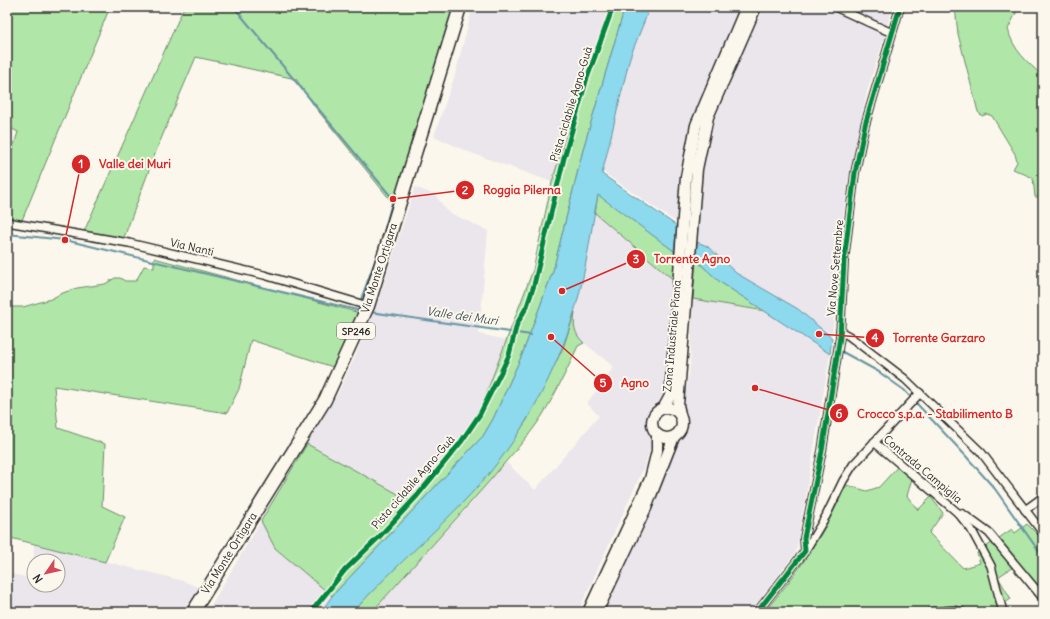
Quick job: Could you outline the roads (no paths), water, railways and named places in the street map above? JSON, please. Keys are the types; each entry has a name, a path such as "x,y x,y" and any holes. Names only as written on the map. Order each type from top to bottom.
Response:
{"main road":[{"name":"Via Monte Ortigara","path":"193,612 325,400 368,306 460,7"},
{"name":"Zona Industriale Piana","path":"664,407 670,396 688,163 696,125 746,7"},
{"name":"Zona Industriale Piana","path":"680,414 678,405 697,169 708,117 756,7"},
{"path":"597,612 646,508 674,437 681,429 682,419 680,414 673,409 664,407 656,411 652,420 652,428 657,435 665,438 674,437"},
{"path":"588,612 650,479 657,451 657,435"}],"street":[{"path":"835,7 892,33"},
{"name":"Via Nove Settembre","path":"805,551 804,538 822,451 840,334 844,261 855,173 865,125 900,7"},
{"name":"Via Nanti","path":"7,222 129,243 264,276 368,306"},
{"path":"840,334 865,347 920,393 981,452 1043,533"},
{"path":"757,612 805,551 826,516 843,481 853,466 920,393"},
{"name":"Contrada Campiglia","path":"874,442 958,513 974,535 992,566 1004,612"},
{"path":"1025,510 1043,497"},
{"name":"Contrada Campiglia","path":"958,513 963,514 989,533 1043,598"},
{"path":"931,612 954,610 962,612"}],"water":[{"path":"625,7 650,7 630,57 602,174 677,226 674,251 598,195 582,284 567,334 549,377 514,441 470,495 353,612 321,612 332,596 483,436 493,419 522,355 553,271 584,146"},
{"path":"697,242 707,246 736,273 798,309 832,338 830,354 720,282 696,260"}],"waterway":[{"path":"234,7 393,199 379,250 360,302"},
{"name":"Valle dei Muri","path":"7,234 65,240 361,311"},
{"name":"Valle dei Muri","path":"370,312 531,335"},
{"path":"839,350 879,372 904,390 995,489 1043,557"}],"place":[{"name":"Roggia Pilerna","path":"393,199"},
{"name":"Valle dei Muri","path":"65,240"},
{"name":"Torrente Agno","path":"562,291"},
{"name":"Torrente Garzaro","path":"819,334"},
{"name":"Agno","path":"551,337"},
{"name":"Crocco s.p.a. - Stabilimento B","path":"755,388"}]}
